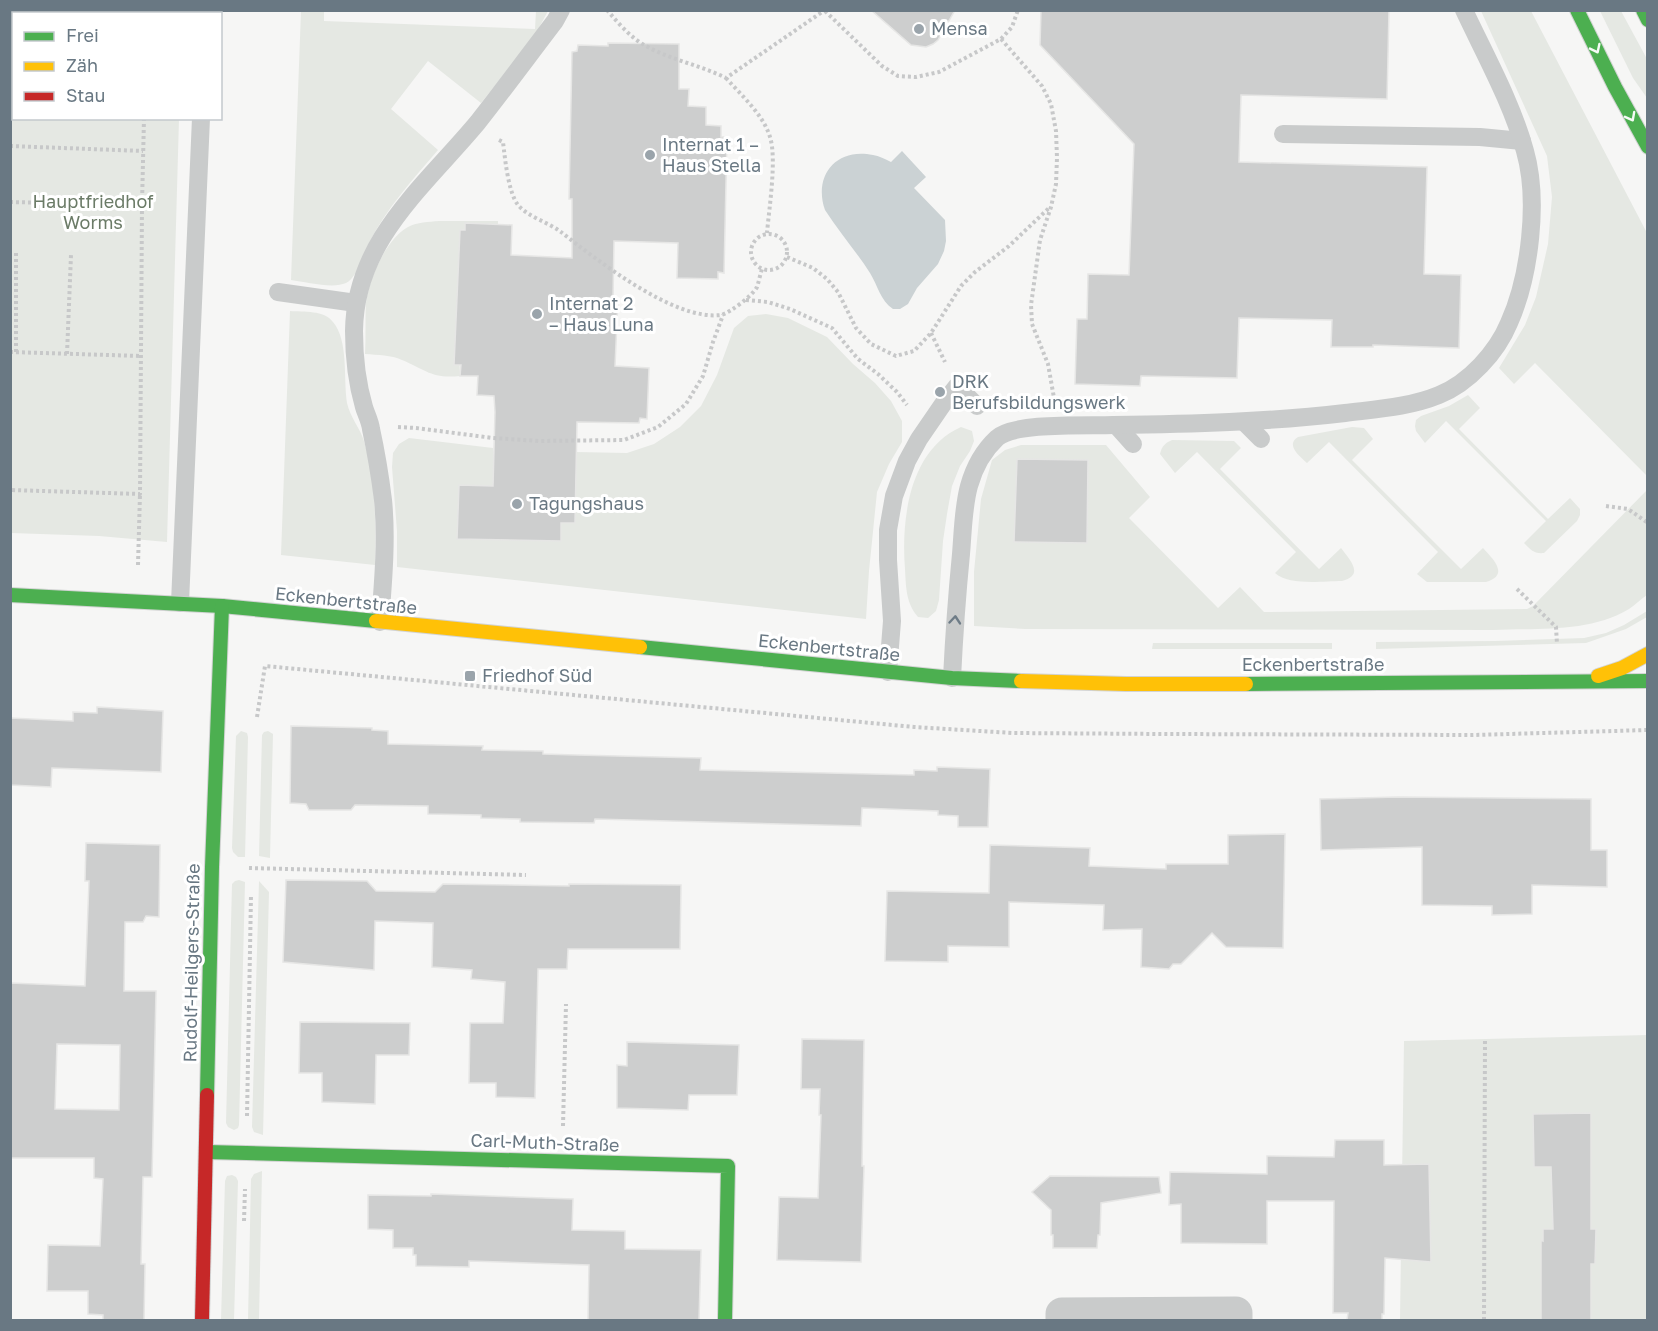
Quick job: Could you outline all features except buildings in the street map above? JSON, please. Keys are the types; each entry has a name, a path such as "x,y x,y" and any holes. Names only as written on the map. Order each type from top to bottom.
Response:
{"street":[{"path":"1577,10 1647,147"},
{"path":"1643,10 1647,20"},
{"name":"Eckenbertstraße","path":"10,595 222,606 888,672 1028,682 1647,681"},
{"name":"Rudolf-Heilgers-Straße","path":"202,1320 212,867 222,606"},
{"path":"1582,681 1622,668 1647,654"},
{"name":"Carl-Muth-Straße","path":"207,1152 728,1166 725,1320"},
{"path":"1062,1320 1062,1314 1236,1312 1236,1320"}],"lane":[{"path":"380,622 384,566 383,502 371,426 364,406 356,361 354,330 360,285 366,267 383,234 410,198 477,123 561,10"},
{"path":"952,678 954,624 966,502 974,472 981,457 998,436 1015,429 1059,426 1378,416 1440,394 1480,376 1509,325 1519,294 1531,223 1531,185 1526,152 1512,113 1464,10"},
{"path":"180,603 201,120"},
{"path":"1283,134 1522,141"},
{"path":"278,292 356,303"},
{"path":"888,672 892,621 888,530 894,496 907,460 919,439 957,386 977,406"},
{"path":"1244,422 1261,438"},
{"path":"1116,425 1133,444"}],"path":[{"path":"607,10 644,45 726,78 760,118 770,137 773,157 767,233"},
{"path":"726,78 825,11 882,66 898,76 916,77 939,72 1001,39 1012,27 1018,10"},
{"path":"1001,39 1042,86 1051,104 1056,131 1058,158 1056,184 1040,240 1031,305 1032,324 1048,364 1059,426"},
{"path":"137,600 144,120"},
{"path":"477,123 503,142 509,181 518,204 538,220 557,229 644,292 696,313 723,315"},
{"path":"10,146 143,151"},
{"path":"10,202 142,205"},
{"path":"787,257 813,268 827,279 838,292 856,328 871,344 896,356 914,351 931,333 961,286 1051,207"},
{"path":"767,233 783,240 787,248 787,257 783,264 770,270 755,265 750,249 759,236 767,233"},
{"path":"16,250 13,352 141,356"},
{"path":"67,354 71,255"},
{"path":"371,426 416,428 493,438 539,441 624,440 658,426 686,404 703,376 723,315 745,300 756,288 762,269"},
{"path":"745,300 790,309 832,328 858,359 897,392 909,408 919,439"},
{"path":"10,490 140,494"},
{"path":"1606,506 1628,509 1647,523"},
{"path":"1517,589 1556,627 1557,646"},
{"path":"256,724 265,666"},
{"path":"252,857 252,868"},
{"path":"212,867 526,875"},
{"path":"244,1225 251,892"},
{"path":"562,1161 566,1004"},
{"path":"1484,1320 1485,1039"}],"green space":[{"name":"Hauptfriedhof Worms","path":"11,10 182,11 12,12 12,120 179,120 167,542 99,536 11,533"},
{"path":"301,11 324,11 324,21 535,29 536,11 548,11 534,37 481,103 428,61 391,109 438,150 383,218 353,276 341,285 291,280"},
{"path":"1481,11 1531,11 1647,233 1647,476 1535,363 1514,384 1499,368 1525,325 1536,297 1548,244 1552,197 1547,156"},
{"path":"1600,11 1621,11 1647,59 1647,98 1633,78"},
{"path":"498,221 498,225 460,230 457,292 460,376 436,375 398,358 365,354 366,303 380,260 393,241 408,227 419,223"},
{"path":"290,311 324,315 333,322 338,330 343,350 347,403 364,441 371,471 375,518 375,565 281,555"},
{"path":"766,314 788,318 827,337 875,383 891,401 902,421 902,442 877,492 866,619 397,567 392,467 393,453 399,444 409,438 493,448 493,486 459,485 457,539 560,541 561,523 575,523 576,452 627,453 654,444 680,427 701,406 717,375 734,328 748,316"},
{"path":"1468,395 1480,408 1459,429 1548,519 1570,498 1580,509 1577,521 1544,553 1533,551 1524,543 1546,521 1446,421 1425,443 1416,431 1416,420 1421,416 1449,406"},
{"path":"961,427 972,431 974,441 952,486 943,541 939,600 936,611 928,618 918,617 911,606 906,589 904,550 907,509 919,469 930,452 944,438"},
{"path":"1352,427 1364,428 1373,439 1352,460 1461,569 1483,548 1497,566 1497,575 1493,579 1486,582 1427,582 1417,574 1438,552 1329,442 1307,463 1293,447 1294,440 1298,437"},
{"path":"1172,440 1234,441 1241,448 1220,469 1319,569 1341,548 1354,567 1353,575 1342,581 1307,582 1289,580 1275,573 1296,552 1197,452 1175,473 1160,454 1164,445"},
{"path":"1021,445 1106,445 1150,497 1129,518 1218,608 1240,587 1264,612 1527,609 1533,606 1647,490 1647,595 1629,609 1613,617 1580,626 1545,629 1025,629 974,626 974,572 981,499 992,460 1005,450"},
{"path":"1647,611 1647,617 1626,629 1586,643 1376,649 1376,642 1584,638 1606,633"},
{"path":"1153,643 1332,643 1332,649 1152,649"},
{"path":"241,731 247,733 248,737 245,857 238,857 232,848 236,736"},
{"path":"268,731 273,734 270,858 259,856 262,735"},
{"path":"239,880 245,882 239,1125 234,1130 226,1123 232,884"},
{"path":"259,881 269,892 263,1135 254,1132 252,1127"},
{"path":"1647,1035 1647,1320 1400,1320 1404,1041"},
{"path":"262,1171 259,1320 248,1320 251,1179 254,1174"},
{"path":"232,1175 238,1181 234,1320 221,1320 225,1181 227,1176"}],"shaded area":[{"path":"902,151 926,177 914,188 945,220 946,241 938,264 917,288 908,304 900,309 893,309 885,301 870,273 825,210 822,186 831,167 848,155 873,155 891,162"}],"traffic: fast":[{"path":"1577,10 1648,147"},
{"path":"1643,10 1648,20"},
{"path":"10,595 222,606 376,621"},
{"path":"207,1095 212,867 222,606"},
{"path":"640,647 952,678 1021,681"},
{"path":"1246,684 1648,681"},
{"path":"207,1152 728,1166 725,1320"}],"traffic: slow":[{"path":"376,621 640,647"},
{"path":"1598,676 1622,668 1648,654"},
{"path":"1021,681 1246,684"}],"traffic: jam":[{"path":"202,1320 207,1095"}],"place":[{"name":"Mensa","path":"919,29"},
{"name":"Internat 1 – Haus Stella","path":"650,155"},
{"name":"Internat 2 – Haus Luna","path":"537,314"},
{"name":"DRK Berufsbildungswerk","path":"940,392"},
{"name":"Tagungshaus","path":"517,504"},
{"name":"Friedhof Süd","path":"470,676"}]}
